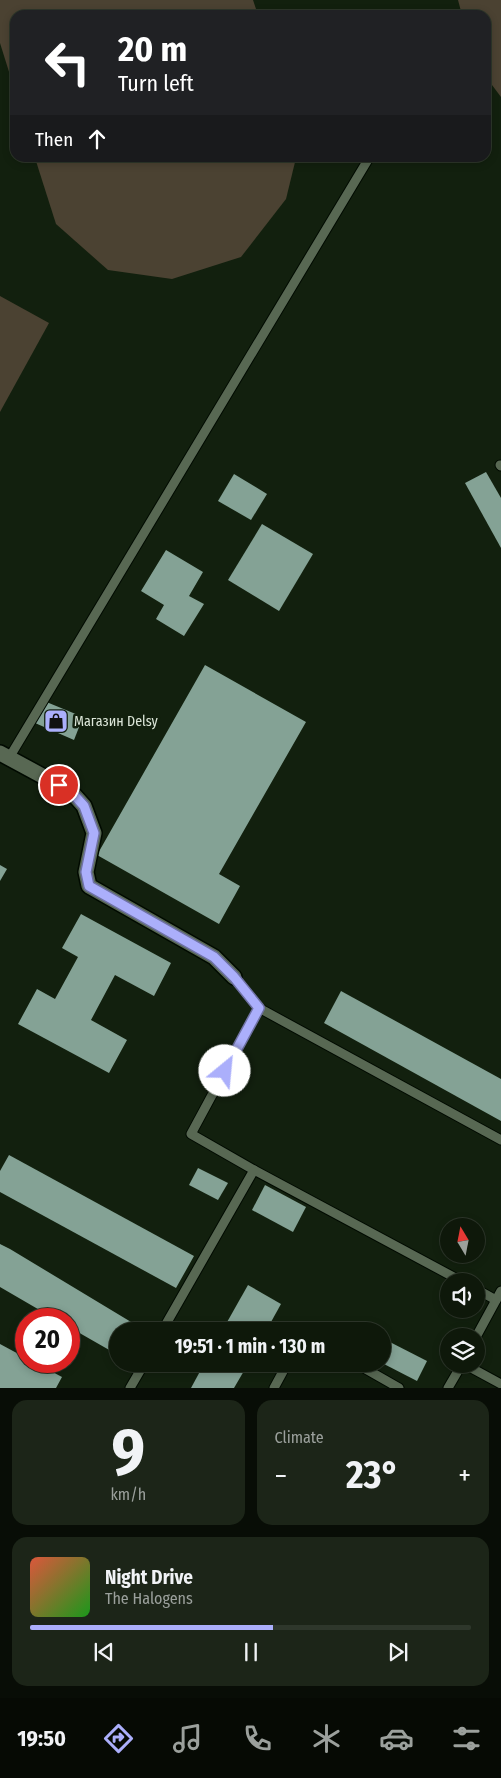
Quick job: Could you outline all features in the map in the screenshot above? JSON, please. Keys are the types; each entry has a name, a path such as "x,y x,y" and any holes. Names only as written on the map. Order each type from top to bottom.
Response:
{"street":[{"path":"5,755 59,785 75,796 84,806 94,833 86,872 89,886 214,957 234,977"}],"lane":[{"path":"5,755 366,162"},
{"path":"234,977 259,1008 501,1140"},
{"path":"259,1008 191,1134 446,1273"},
{"path":"167,1322 254,1170"},
{"path":"481,1328 501,1292"},
{"path":"485,1294 496,1300"},
{"path":"130,1388 139,1372"},
{"path":"274,1388 283,1372"},
{"path":"371,1372 399,1388"},
{"path":"448,1388 457,1373"},
{"path":"480,1373 501,1384"}],"shaded area":[{"path":"0,0 253,0 256,10 10,10 10,75 0,43"},
{"path":"458,0 501,0 501,97 491,84 491,10 461,10"},
{"path":"36,162 295,162 286,199 241,257 172,279 108,270 56,224"},
{"path":"0,296 49,323 0,412"}],"building":[{"path":"486,472 501,498 501,548 465,483"},
{"path":"234,474 267,494 251,520 218,501"},
{"path":"262,524 313,554 279,611 228,580"},
{"path":"166,550 203,572 189,596 204,604 184,636 156,619 164,605 141,591"},
{"path":"205,665 306,722 219,874 240,886 219,924 97,855"},
{"path":"44,701 83,717 74,740 35,723"},
{"path":"0,865 7,869 0,881"},
{"path":"81,914 171,963 154,996 115,975 91,1020 127,1040 109,1073 18,1024 37,989 55,999 78,957 62,948"},
{"path":"341,991 501,1079 501,1121 324,1023"},
{"path":"9,1155 194,1256 176,1288 0,1192 0,1171"},
{"path":"198,1168 228,1183 218,1200 189,1185"},
{"path":"265,1185 306,1207 293,1232 252,1210"},
{"path":"0,1244 131,1322 109,1322 109,1350 80,1333 80,1308 36,1308 0,1287"},
{"path":"248,1285 281,1304 271,1322 227,1322"},
{"path":"391,1343 427,1361 417,1381 391,1368"},
{"path":"0,1344 15,1352 15,1373 54,1373 62,1377 56,1388 0,1388"},
{"path":"200,1372 243,1372 234,1388 191,1388"}],"place":[{"name":"Магазин Delsy","path":"56,721"}],"route":[{"path":"59,785 75,796 84,806 94,833 86,872 89,886 214,957 234,977 259,1008 225,1071"}]}
